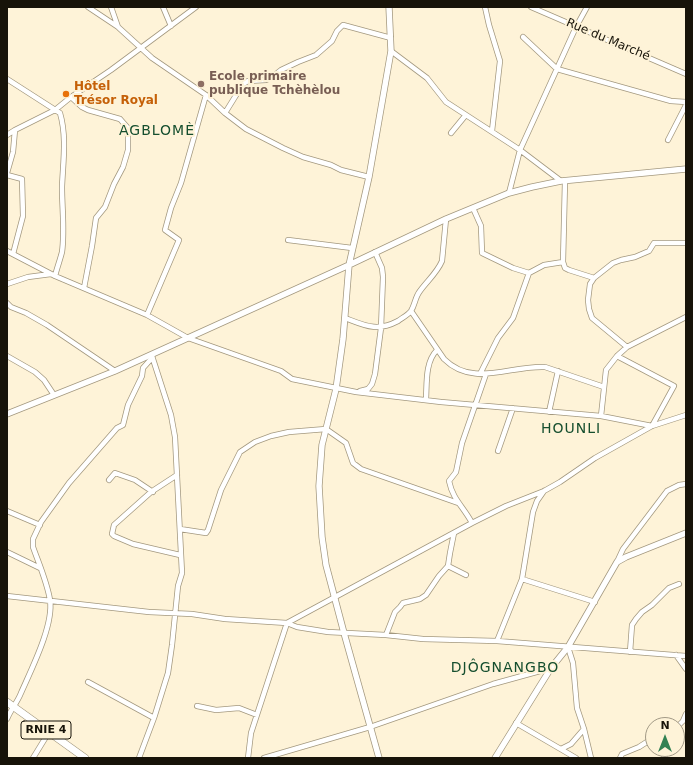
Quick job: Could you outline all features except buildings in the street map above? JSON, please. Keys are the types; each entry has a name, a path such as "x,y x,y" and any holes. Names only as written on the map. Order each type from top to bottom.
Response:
{"main road":[{"name":"RNIE 4","path":"10,704 83,757"}],"street":[{"path":"88,7 118,27 140,48 206,94 225,113 246,129 303,157 331,165 341,170 369,177"},
{"path":"111,7 118,27"},
{"path":"163,7 171,26"},
{"path":"7,136 15,130 55,110 196,7"},
{"path":"379,758 326,565 319,509 319,486 322,445 336,389 345,318 348,265 369,177 391,51 389,7"},
{"path":"485,7 500,61 492,131"},
{"name":"Rue du Marché","path":"531,7 686,74"},
{"path":"509,193 520,150 576,27 587,7"},
{"path":"225,113 243,84 248,81 266,80 287,68 316,55 332,41 337,31 343,25 391,38"},
{"path":"524,37 557,69 569,74 671,101 686,102"},
{"path":"391,51 427,78 446,102 465,116 492,131 563,181"},
{"path":"7,79 60,113 63,124 64,154 62,188 64,220 62,252 53,275"},
{"path":"147,315 179,240 165,230 171,208 181,183 206,94"},
{"path":"71,97 82,107 88,110 120,119 127,127 128,136 128,150 123,167 114,184 105,207 96,218 84,288"},
{"path":"668,140 686,105"},
{"path":"451,133 465,116"},
{"path":"13,254 23,216 22,179 7,174 15,130"},
{"path":"7,414 152,356 446,219 509,193 563,181 686,169"},
{"path":"563,181 562,262 565,268 594,278"},
{"path":"473,208 481,226 482,253 509,267 529,273"},
{"path":"345,318 363,325 381,328 400,320 411,311 419,292 440,267 442,261 446,219"},
{"path":"288,240 352,248"},
{"path":"627,347 592,318 588,300 590,284 594,278 613,263 635,257 649,251 654,243 686,243"},
{"path":"7,251 53,275 147,315 188,338 281,371 292,378 336,389 356,392 476,405 601,416 652,426"},
{"path":"356,392 368,389 376,374 381,328 383,277 382,268 375,252"},
{"path":"480,374 498,338 513,318 529,273 544,265 562,262"},
{"path":"7,284 28,277 53,275"},
{"path":"7,303 11,307 26,313 47,325 115,371"},
{"path":"411,311 437,350 444,359 455,368 468,373 486,374 536,366 545,367 604,387"},
{"path":"601,416 606,370 617,356 627,347 686,317"},
{"path":"426,399 429,363 431,356 437,350"},
{"path":"7,356 35,372 44,380 54,395"},
{"path":"138,758 154,718 168,673 176,614 178,586 182,573 175,437 171,415 152,356"},
{"path":"7,719 10,704 18,701 22,693 41,646 48,624 50,601 33,547 32,539 69,483 117,428 123,425 128,405 142,376 143,368 152,356"},
{"path":"617,356 674,386 652,426"},
{"path":"549,412 558,371"},
{"path":"472,522 466,511 458,503 451,492 449,481 456,472 462,443 486,374"},
{"path":"498,451 513,408"},
{"path":"7,411 17,410"},
{"path":"248,758 251,733 287,623 472,522 544,491 595,458 652,426 686,415"},
{"path":"180,529 206,533 221,490 240,452 255,442 271,436 289,432 326,429 346,443 353,462 361,470 458,503"},
{"path":"109,480 115,473 135,480 152,492"},
{"path":"177,475 152,492 114,525 112,534 133,544 180,555"},
{"path":"497,757 516,723 551,668 568,647 595,602 623,549 667,490 686,484"},
{"path":"497,641 522,579 533,512 537,501 544,491"},
{"path":"7,511 40,525"},
{"path":"386,635 395,612 403,603 420,599 426,595 438,576 448,566 454,533"},
{"path":"617,562 686,533"},
{"path":"7,552 40,568"},
{"path":"448,566 466,575"},
{"path":"522,579 595,602"},
{"path":"630,652 632,625 636,618 669,588 679,584"},
{"path":"7,596 149,612 192,614 239,620 287,623 312,631 386,635 423,639 497,641 686,656"},
{"path":"568,647 573,663 577,708 591,758"},
{"path":"676,655 686,669"},
{"path":"264,758 370,727 492,684 551,668"},
{"path":"88,682 154,718"},
{"path":"197,706 216,710 239,708 257,715"},
{"path":"516,723 576,758"},
{"path":"561,749 571,744 584,729"},
{"path":"33,758 49,732"},
{"path":"620,758 622,754 645,743"}],"place":[{"name":"Ecole primaire publique Tchèhèlou","path":"201,84"},
{"name":"Hôtel Trésor Royal","path":"66,94"}],"district":[{"name":"AGBLOMÈ","path":"157,131"},
{"name":"HOUNLI","path":"571,429"},
{"name":"DJÔGNANGBO","path":"505,668"}]}
